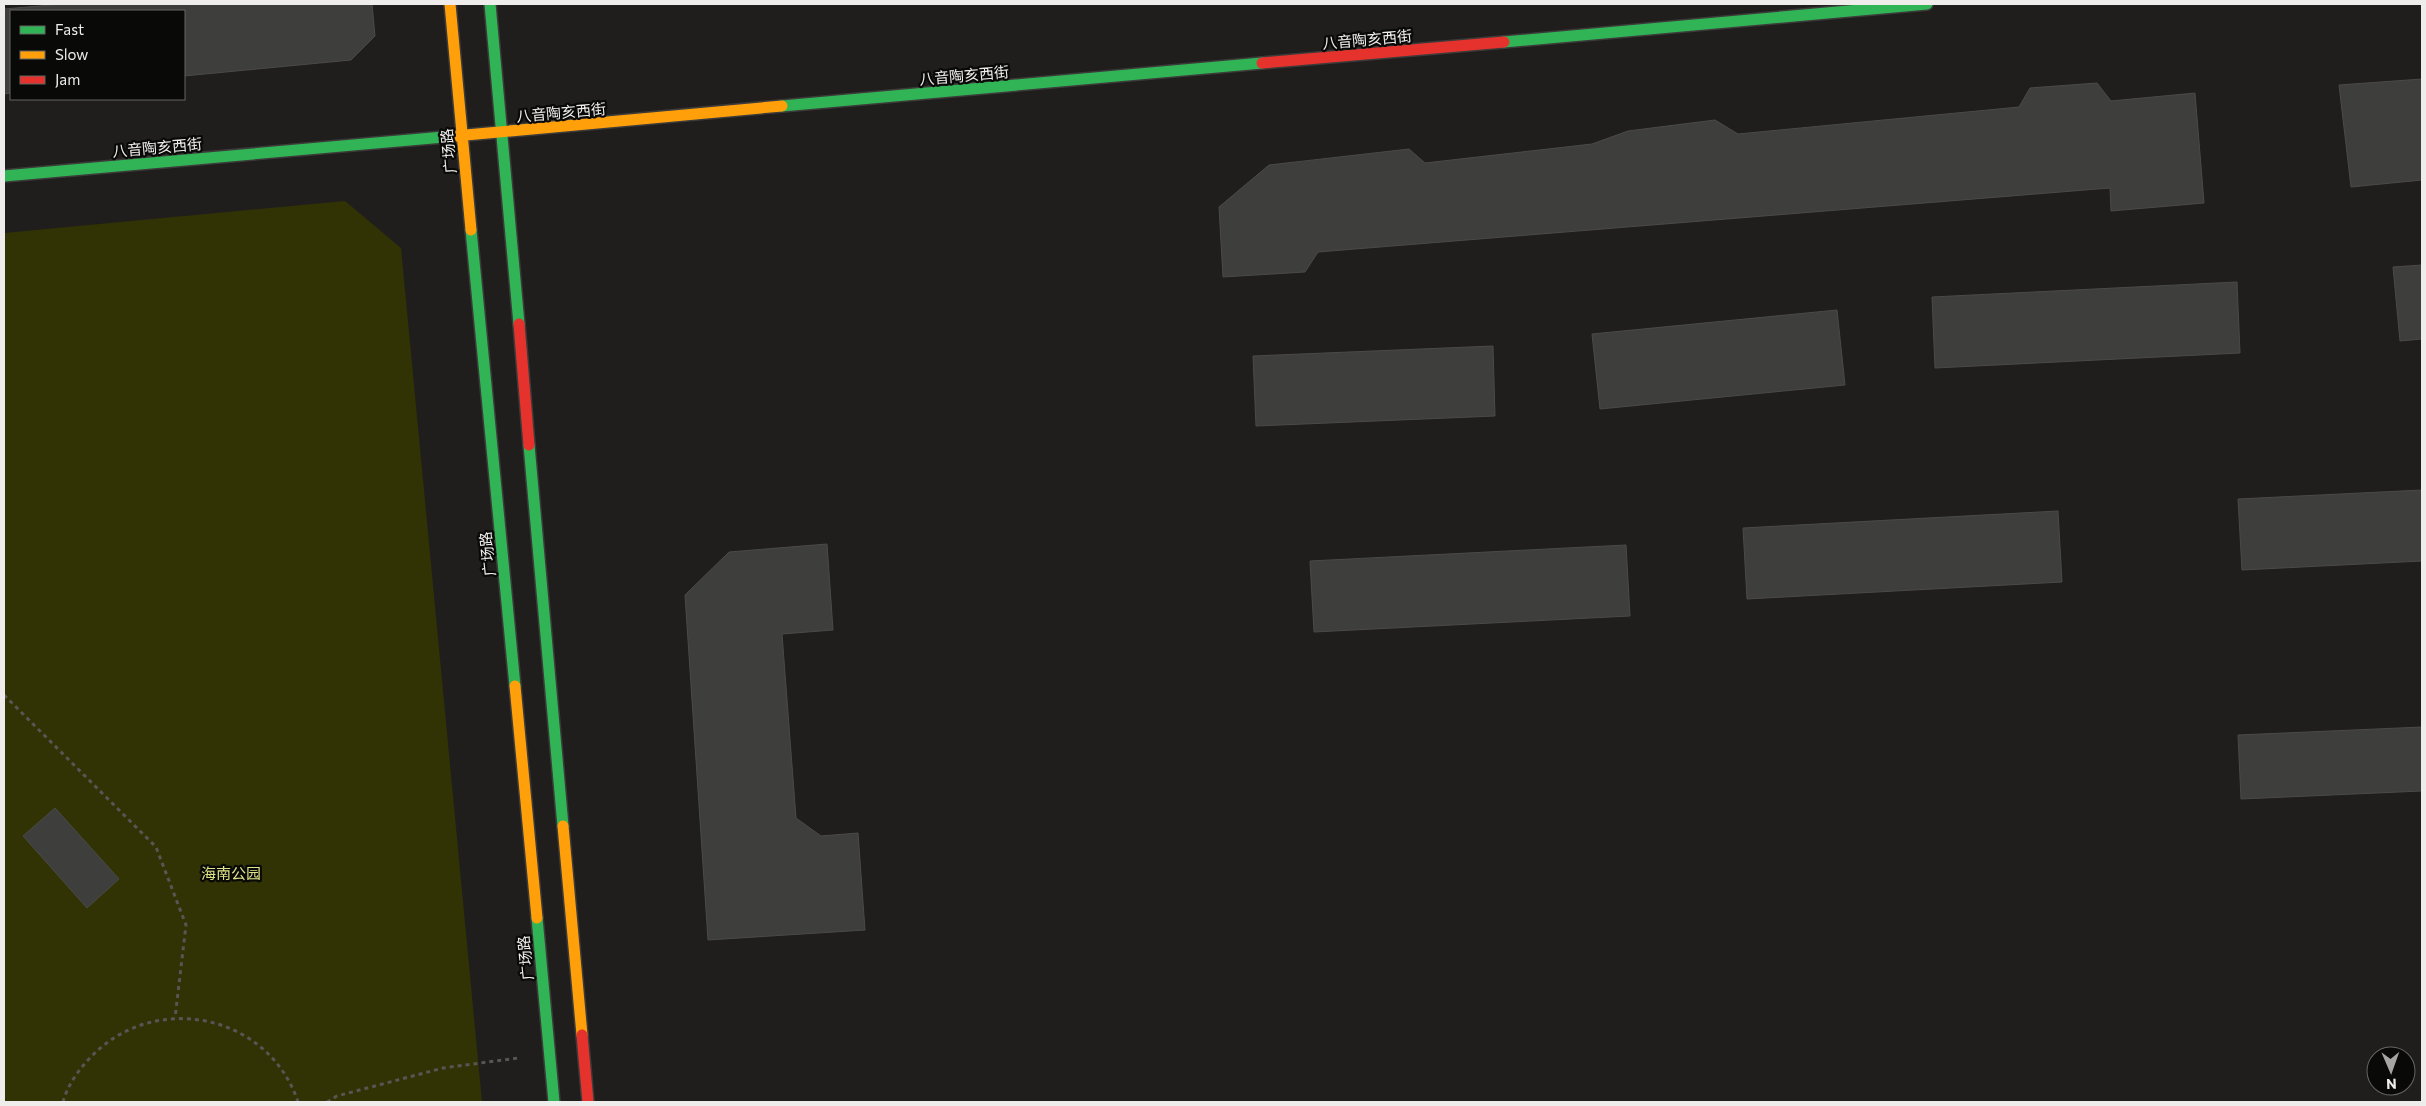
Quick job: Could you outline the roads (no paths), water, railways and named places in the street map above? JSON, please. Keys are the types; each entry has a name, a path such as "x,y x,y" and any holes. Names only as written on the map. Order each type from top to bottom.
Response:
{"street":[{"name":"广场路","path":"450,4 554,1102"},
{"path":"490,4 588,1102"},
{"name":"八音陶亥西街","path":"4,176 1927,4"}],"park label":[{"name":"海南公园","path":"231,873"}]}
